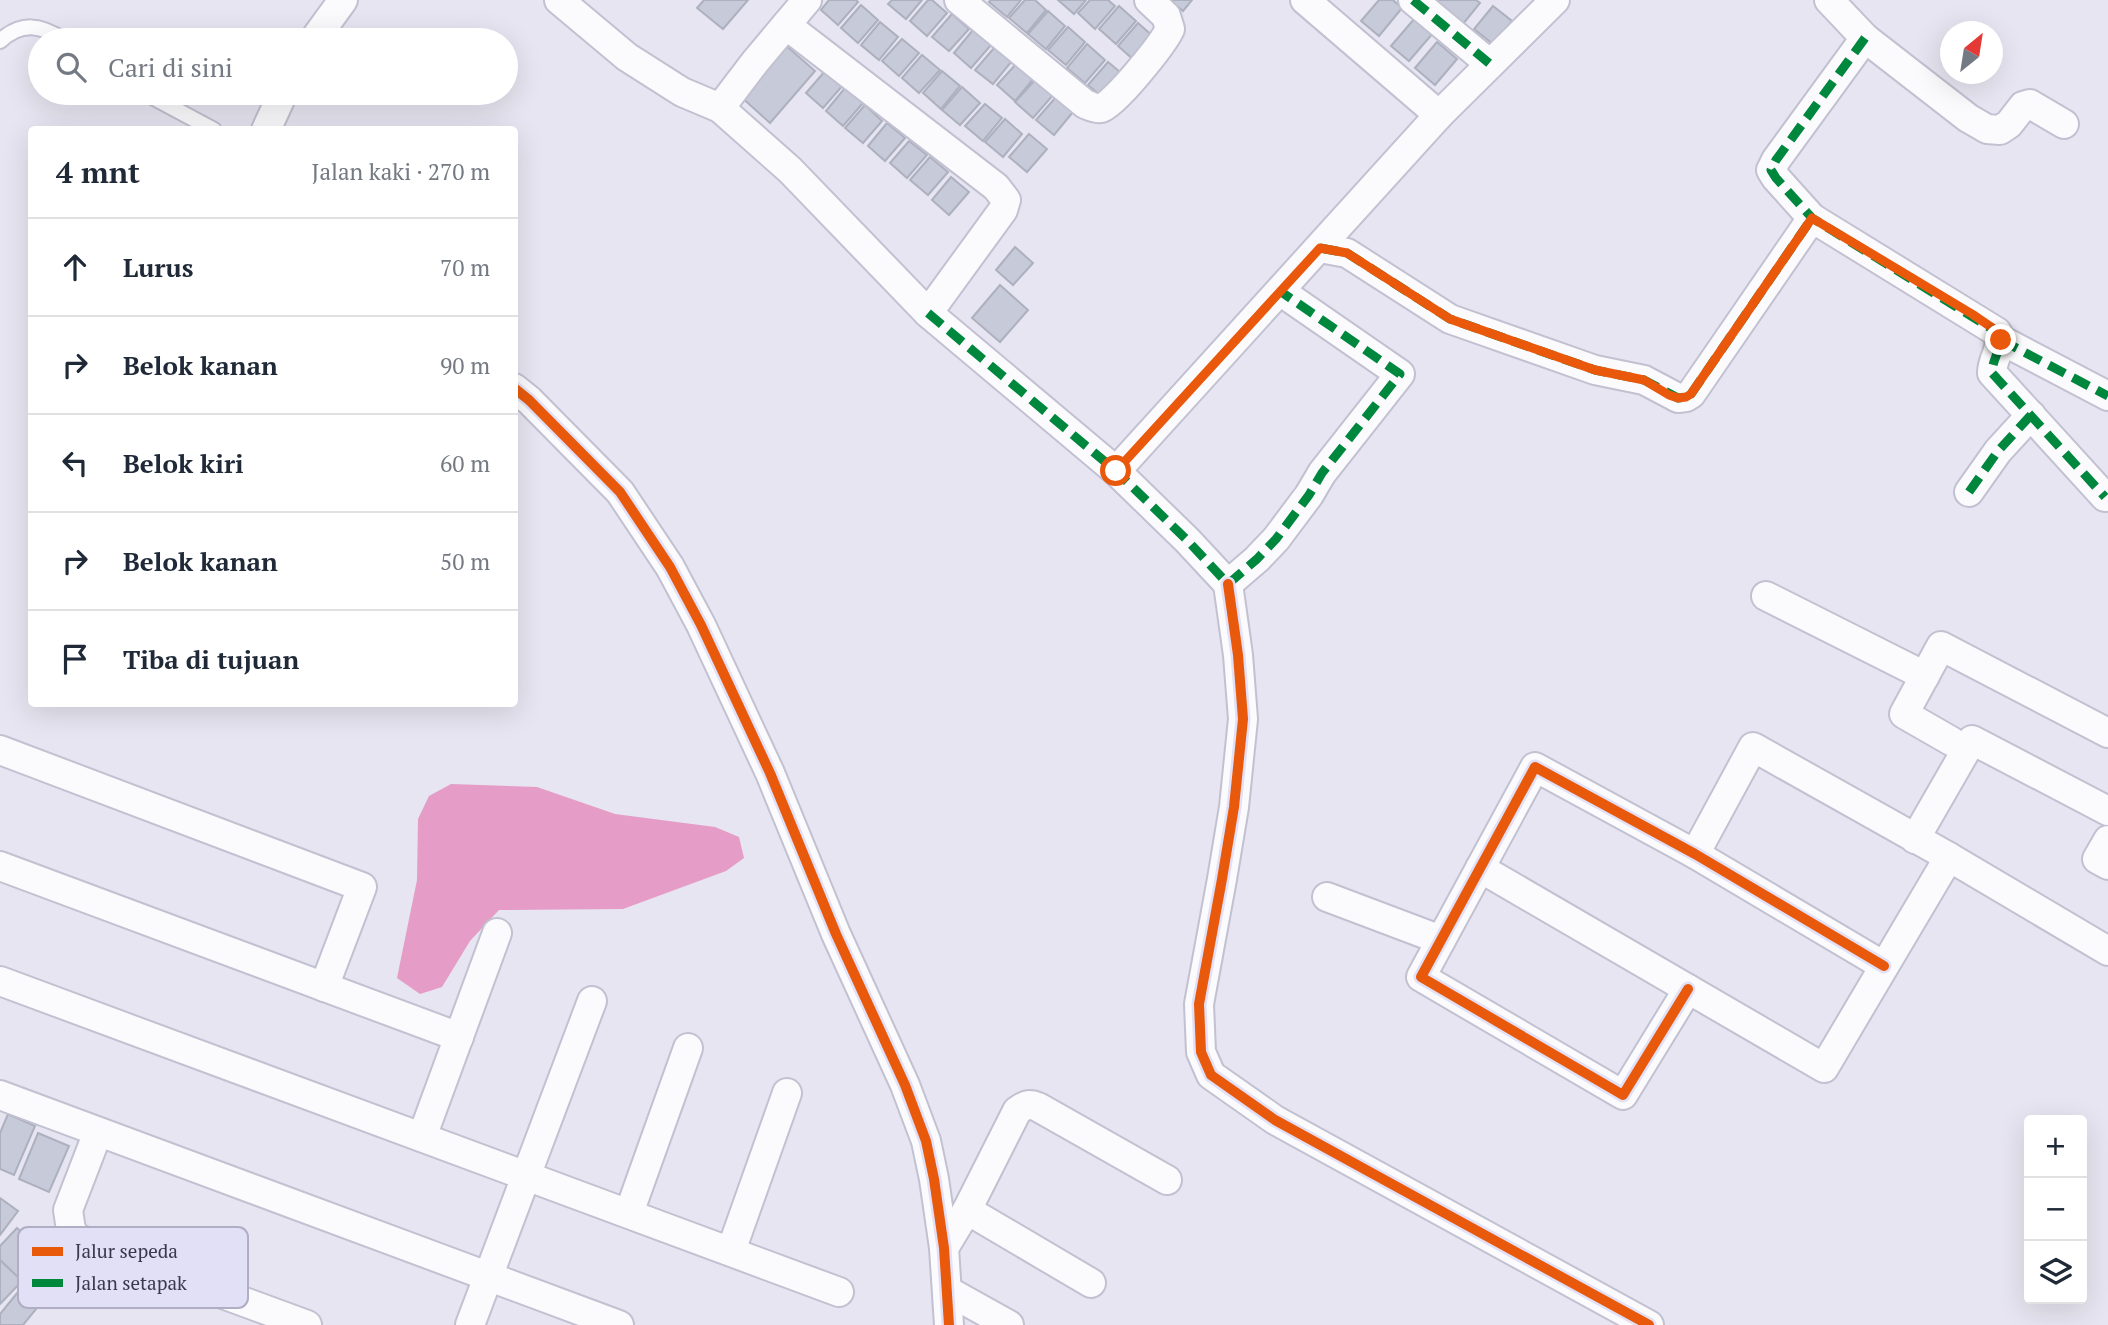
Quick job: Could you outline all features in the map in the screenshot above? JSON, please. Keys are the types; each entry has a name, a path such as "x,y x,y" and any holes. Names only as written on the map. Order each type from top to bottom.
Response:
{"street":[{"path":"323,28 343,0"},
{"path":"559,0 627,57 682,92 720,108 790,170 928,313 1116,471 1228,584 1243,719 1223,879 1199,1004 1201,1052 1211,1075 1275,1120 1649,1325"},
{"path":"720,108 807,0"},
{"path":"959,0 1085,104 1097,108 1104,107 1118,94 1163,42 1170,29 1166,16 1149,0"},
{"path":"1305,0 1439,115"},
{"path":"1413,0 1490,64"},
{"path":"1116,471 1439,115 1555,0"},
{"path":"1829,0 1865,38 1968,118 1987,129 2000,130 2009,124 2023,106 2031,104 2064,124"},
{"path":"786,25 996,187 1006,200 1003,211 928,313"},
{"path":"1865,38 1771,170 1812,218 1997,331 2001,340 1992,363 1992,373 2105,497"},
{"path":"268,126 277,105"},
{"path":"1320,248 1347,253 1450,319 1595,370 1644,380 1678,398 1691,394 1812,218"},
{"path":"1228,584 1276,539 1322,473 1400,374 1280,291"},
{"path":"2001,340 2108,396"},
{"path":"518,391 620,492 670,567 701,625 770,773 836,934 905,1085 926,1141 944,1248 949,1325"},
{"path":"1969,492 1998,451 2031,415"},
{"path":"1766,596 1925,676"},
{"path":"1951,741 1904,713 1941,646 2108,733"},
{"path":"1915,839 1972,740 2108,811"},
{"path":"1695,854 1753,747 1949,857 2108,951"},
{"path":"0,750 362,887 324,987"},
{"path":"1688,989 1623,1095 1421,977 1535,767 1695,854 1884,966"},
{"path":"2108,839 2097,859 2108,865"},
{"path":"1480,868 1824,1068 1949,857"},
{"path":"0,866 459,1037"},
{"path":"1327,897 1441,940"},
{"path":"422,1137 497,933"},
{"path":"0,981 839,1292"},
{"path":"470,1325 592,1001"},
{"path":"629,1213 688,1048"},
{"path":"731,1251 787,1093"},
{"path":"0,1096 619,1325"},
{"path":"944,1248 967,1210 1017,1111 1024,1105 1031,1104 1167,1180"},
{"path":"71,1227 68,1210 98,1132"},
{"path":"967,1210 1091,1283"},
{"path":"948,1291 1009,1325"},
{"path":"248,1303 307,1325"}],"lane":[{"path":"0,41 18,28 28,28"},
{"path":"167,105 207,126"}],"shaded area":[{"path":"451,784 537,787 615,814 715,827 739,837 744,858 726,871 623,909 499,910 470,941 442,987 420,994 397,978 417,880 418,819 429,796"}],"building":[{"path":"704,0 748,0 723,29 697,8"},
{"path":"829,0 858,2 838,25 821,10"},
{"path":"892,0 922,0 906,19 888,4"},
{"path":"928,0 932,0 947,13 927,36 910,21"},
{"path":"1021,0 1007,17 989,2"},
{"path":"1025,0 1035,0 1046,10 1027,33 1009,18"},
{"path":"1058,0 1086,0 1074,14"},
{"path":"1090,0 1108,0 1115,6 1095,29 1078,13"},
{"path":"1170,0 1192,0 1183,11"},
{"path":"1379,0 1393,0 1402,8 1379,36 1361,21"},
{"path":"1435,0 1476,0 1480,3 1463,24"},
{"path":"861,5 878,20 858,43 841,28"},
{"path":"1119,6 1136,21 1116,44 1099,29"},
{"path":"1493,6 1512,21 1493,44 1474,29"},
{"path":"1048,11 1065,26 1046,49 1028,34"},
{"path":"952,14 969,29 949,51 932,37"},
{"path":"1415,18 1433,33 1409,61 1391,46"},
{"path":"880,22 898,37 879,60 861,45"},
{"path":"1138,23 1155,38 1135,61 1118,46"},
{"path":"1068,27 1085,42 1066,65 1048,50"},
{"path":"973,30 991,45 971,68 954,53"},
{"path":"902,39 919,53 899,76 882,61"},
{"path":"1437,42 1457,59 1435,85 1415,68"},
{"path":"783,43 815,71 770,123 739,95"},
{"path":"1087,44 1105,60 1085,83 1067,68"},
{"path":"995,47 1012,61 993,84 975,70"},
{"path":"922,55 940,70 919,93 902,78"},
{"path":"1108,62 1126,77 1106,100 1088,85"},
{"path":"1017,63 1034,78 1015,101 997,85"},
{"path":"826,70 843,85 823,108 806,93"},
{"path":"942,71 960,86 941,109 923,93"},
{"path":"1035,80 1053,95 1033,118 1015,102"},
{"path":"962,87 980,103 960,125 942,110"},
{"path":"845,88 863,103 843,126 826,111"},
{"path":"1056,97 1073,112 1054,135 1036,120"},
{"path":"985,104 1002,118 983,141 965,126"},
{"path":"865,105 882,121 863,143 845,128"},
{"path":"1005,119 1022,134 1003,157 985,142"},
{"path":"887,123 905,138 885,161 868,146"},
{"path":"1029,134 1047,149 1027,172 1009,157"},
{"path":"909,141 927,155 907,178 890,163"},
{"path":"930,157 948,172 928,195 910,180"},
{"path":"951,177 969,192 949,215 932,200"},
{"path":"1015,247 1033,263 1013,285 996,270"},
{"path":"1000,285 1028,310 1000,342 972,318"},
{"path":"8,1114 35,1126 14,1175 0,1169 0,1133"},
{"path":"38,1133 69,1146 49,1192 19,1179"},
{"path":"0,1198 18,1211 0,1235"},
{"path":"18,1229 18,1277 0,1260 0,1246"},
{"path":"0,1260 18,1277 18,1285 0,1304"},
{"path":"18,1292 18,1308 37,1308 23,1325 0,1325 0,1314"}],"marked path":[{"path":"1413,0 1490,64"},
{"path":"1865,38 1771,170 1812,218 1997,332 2000,342 1992,373 2105,497"},
{"path":"1320,248 1347,253 1450,319 1595,370 1644,380 1678,398 1691,394 1812,218"},
{"path":"928,313 1116,471 1228,584 1276,539 1322,473 1400,374 1280,291"},
{"path":"2001,340 2108,396"},
{"path":"1969,492 1998,451 2031,415"}],"cycle path":[{"path":"518,391 620,492 670,567 701,625 770,773 836,934 905,1085 926,1141 944,1248 949,1325"},
{"path":"1228,584 1243,719 1234,807 1199,1004 1201,1052 1211,1075 1275,1120 1649,1325"},
{"path":"1688,989 1623,1095 1421,977 1535,767 1695,854 1884,966"}],"route":[{"path":"1116,471 1320,248 1347,253 1450,319 1595,370 1644,380 1678,398 1691,394 1812,218 1972,314 1997,331 2001,340"}]}
